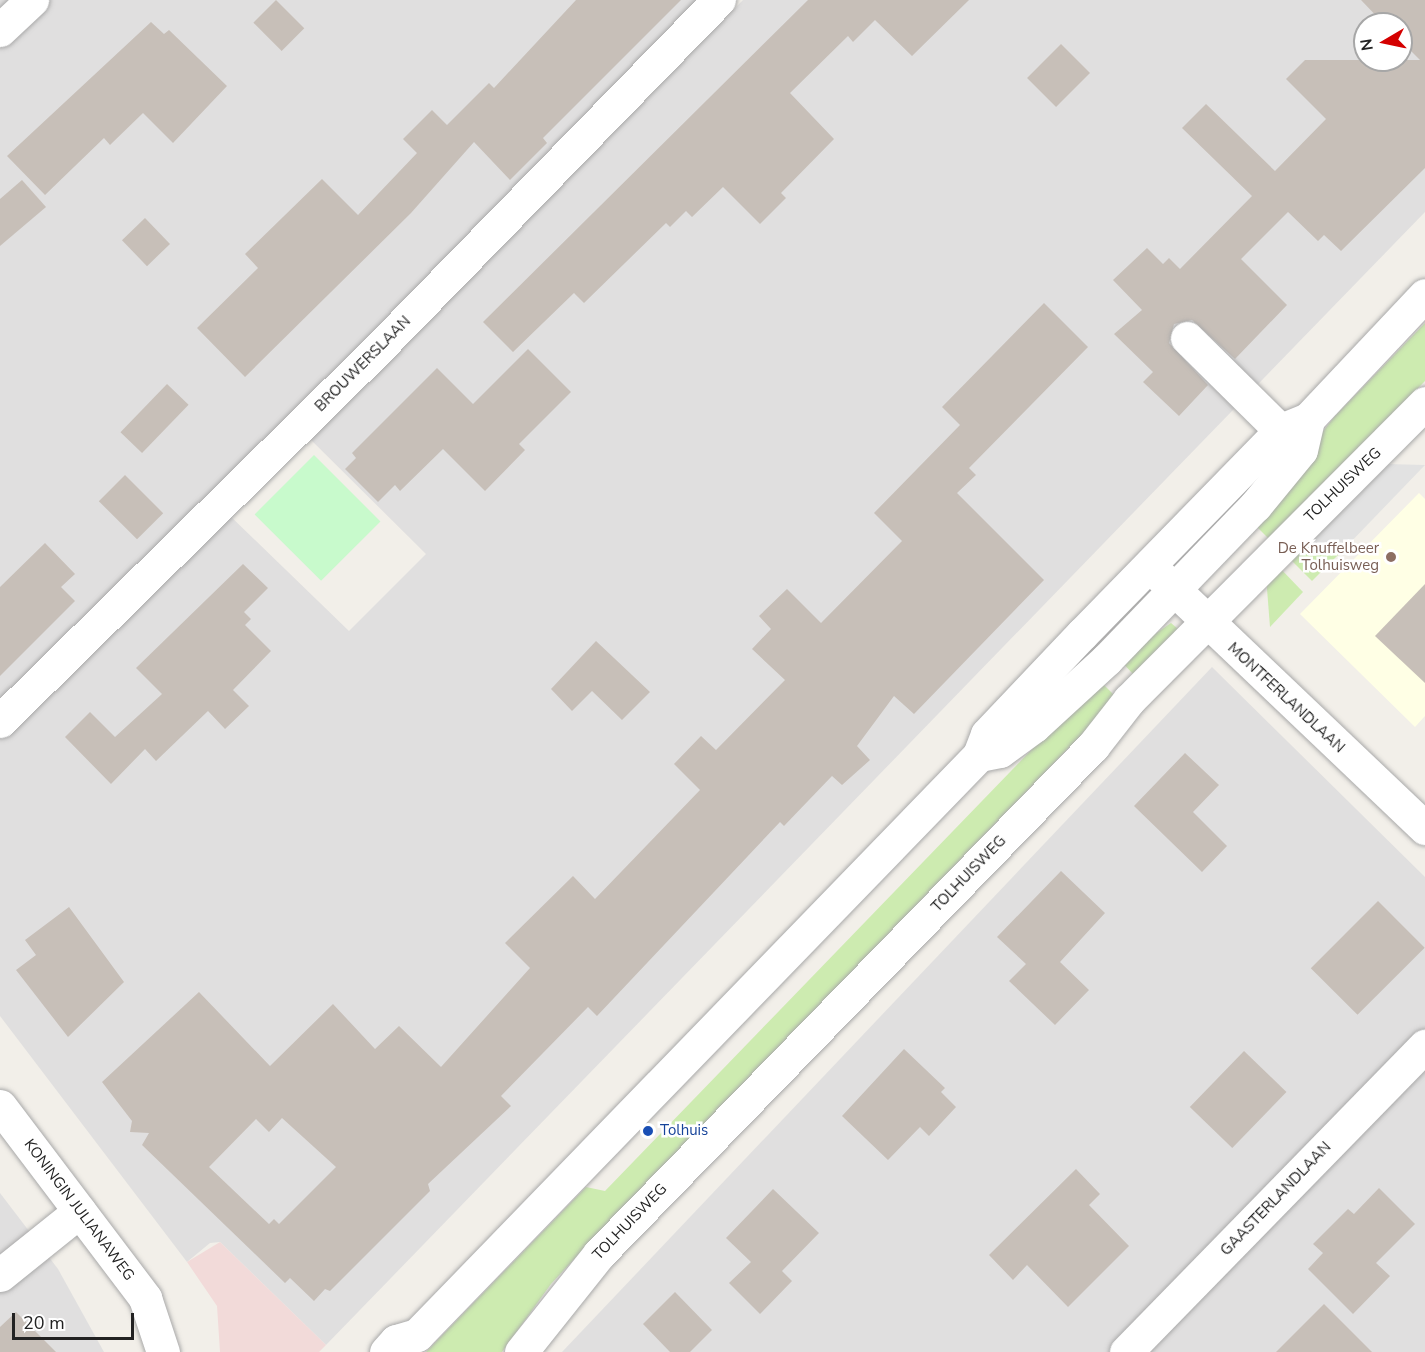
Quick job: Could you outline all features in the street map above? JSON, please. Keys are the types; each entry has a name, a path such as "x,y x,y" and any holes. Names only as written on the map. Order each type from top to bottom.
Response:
{"street":[{"path":"0,30 32,0"},
{"name":"BROUWERSLAAN","path":"0,721 376,351 719,0"},
{"path":"979,755 1000,751 1064,701 1173,589 1297,433 1425,295"},
{"path":"1187,338 1297,433"},
{"name":"TOLHUISWEG","path":"521,1352 599,1254 1206,622 1425,403"},
{"path":"386,1352 396,1341 415,1343 979,755 999,721 1150,566 1297,433"},
{"name":"MONTFERLANDLAAN","path":"1150,566 1206,622 1425,828"},
{"name":"GAASTERLANDLAAN","path":"1126,1352 1425,1046"},
{"name":"KONINGIN JULIANAWEG","path":"0,1106 145,1298 163,1352"},
{"path":"0,1275 80,1211"}],"shaded area":[{"path":"0,0 714,0 0,710"},
{"path":"743,0 1425,0 1425,212 326,1345 220,1242 210,1243 187,1262 0,1016 0,734 226,512 349,631 426,554 305,434 463,286"},
{"path":"1387,464 1425,465 1346,547 1294,546"},
{"name":"De Knuffelbeer Tolhuisweg","path":"1419,493 1425,499 1425,716 1415,727 1300,614"},
{"path":"1212,667 1425,877 1425,1352 562,1352"},
{"path":"0,1193 58,1269 104,1352 0,1352"},
{"path":"220,1242 326,1345 319,1352 220,1352 217,1306 187,1262"}],"green space":[{"path":"1425,323 1425,381 1270,540 1252,522 1335,416"},
{"path":"314,455 380,521 321,581 255,514"},
{"path":"1294,546 1346,547 1312,581 1286,555"},
{"path":"1277,565 1303,592 1270,627 1266,576"},
{"path":"1171,623 1178,629 1133,674 1119,659"},
{"path":"1099,680 1117,698 603,1228 551,1284 502,1352 426,1352 586,1187 605,1191"}],"building":[{"path":"276,0 304,28 282,51 253,23"},
{"path":"576,0 681,0 543,138 547,143 510,180 474,142 411,213 245,377 197,328 258,268 245,254 322,179 358,215 417,153 403,139 432,110 447,125 489,83 494,88"},
{"path":"808,0 969,0 912,56 875,20 853,42 848,36 790,93 834,139 781,193 786,198 760,224 723,187 692,217 686,211 670,227 666,223 584,303 574,293 513,352 483,322"},
{"path":"1361,0 1425,0 1425,168 1341,251 1324,235 1318,241 1288,212 1241,259 1287,305 1235,359 1192,320 1174,324 1169,343 1208,385 1179,416 1143,382 1153,372 1114,334 1142,310 1113,280 1147,248 1163,264 1169,258 1180,269 1252,196 1182,128 1206,104 1275,171 1326,119 1286,79 1305,60 1353,60 1353,72 1413,72 1413,60 1420,60 1413,53 1413,12 1372,12"},
{"path":"151,22 164,34 169,30 227,86 173,143 143,113 110,145 104,138 45,195 7,156"},
{"path":"1061,44 1090,73 1056,107 1027,78"},
{"path":"22,180 46,207 0,246 0,199"},
{"path":"145,218 170,244 147,266 122,240"},
{"path":"1044,303 1088,347 969,468 976,475 957,493 1044,580 914,714 894,696 857,746 870,760 842,785 832,776 784,826 780,822 597,1016 588,1007 501,1096 511,1106 428,1184 430,1191 330,1291 325,1289 314,1301 290,1278 285,1283 142,1145 149,1133 130,1132 132,1121 102,1082 199,992 270,1066 333,1004 375,1049 399,1026 441,1067 530,968 505,943 573,876 595,899 700,790 674,764 701,736 716,750 785,680 752,649 771,629 759,616 787,589 821,623 902,541 874,513 960,425 942,407","holes":["282,1118 336,1167 279,1224 274,1219 269,1224 209,1167 256,1119 269,1132"]},
{"path":"528,349 571,392 519,444 525,450 485,491 443,449 400,491 395,485 378,502 345,469 356,458 352,453 437,368 473,404"},
{"path":"167,384 189,405 142,453 120,432"},
{"path":"125,475 163,513 137,539 99,501"},
{"path":"45,543 75,574 61,587 75,601 0,676 0,587"},
{"path":"243,564 268,588 244,612 251,619 245,625 271,651 233,690 249,706 225,729 208,711 156,761 145,749 111,784 65,737 90,712 115,737 162,694 136,668"},
{"path":"1425,584 1425,683 1375,636"},
{"path":"596,641 650,692 622,720 592,691 572,711 551,689"},
{"path":"1185,753 1219,785 1193,812 1227,846 1202,872 1134,806"},
{"path":"1061,871 1105,913 1060,962 1089,990 1055,1025 1009,981 1026,964 997,937"},
{"path":"1378,901 1425,948 1357,1015 1311,968"},
{"path":"69,907 124,982 68,1037 16,970 36,955 25,940"},
{"path":"904,1049 945,1088 941,1092 956,1107 929,1136 920,1127 888,1160 842,1116"},
{"path":"1244,1051 1286,1092 1232,1148 1190,1107"},
{"path":"1076,1169 1100,1194 1089,1205 1129,1246 1068,1307 1027,1265 1013,1280 989,1255"},
{"path":"1379,1188 1415,1224 1376,1263 1390,1276 1353,1314 1308,1269 1323,1253 1313,1244 1348,1209 1354,1214"},
{"path":"773,1189 819,1233 782,1271 792,1281 760,1314 729,1283 751,1262 726,1238"},
{"path":"675,1292 712,1330 690,1352 670,1352 643,1324"},
{"path":"1324,1304 1372,1352 1276,1352"},
{"path":"16,1312 56,1352 0,1352 0,1327"}],"place":[{"name":"De Knuffelbeer Tolhuisweg","path":"1391,557"},
{"name":"Tolhuis","path":"648,1131"}]}
